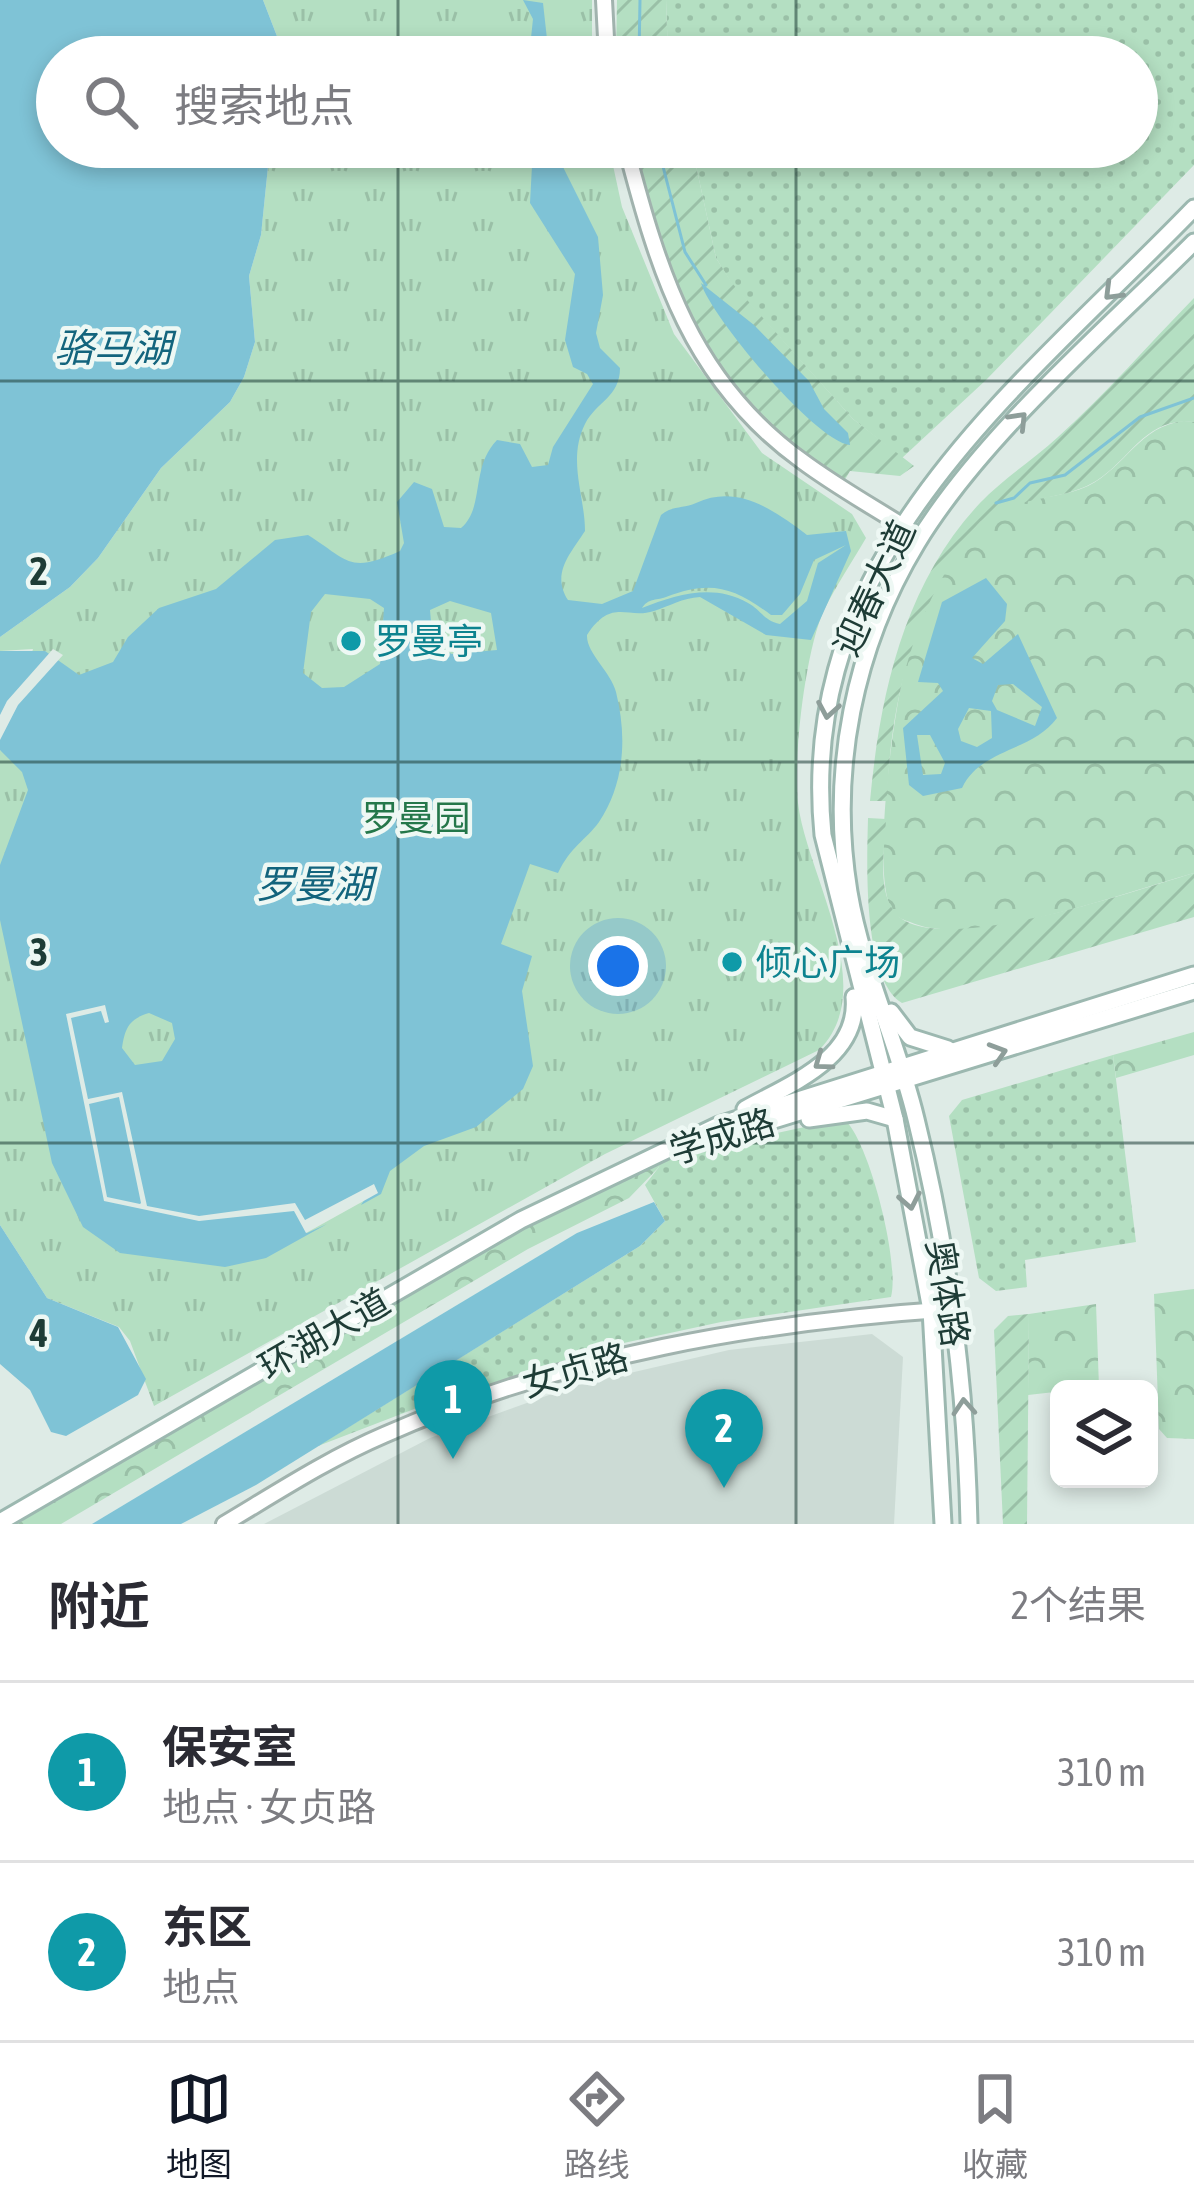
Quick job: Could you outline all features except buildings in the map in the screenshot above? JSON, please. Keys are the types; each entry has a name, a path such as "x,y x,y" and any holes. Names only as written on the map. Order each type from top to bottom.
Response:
{"main road":[{"name":"迎春大道","path":"884,1079 858,957 823,835 819,786 836,670 858,604 900,524 964,442 1194,208"},
{"name":"迎春大道","path":"903,1073 858,957 843,782 853,698 880,613 920,537 980,460 1194,242"},
{"path":"964,442 980,460"},
{"path":"858,604 880,613"},
{"path":"858,957 910,1037 952,1058 920,1096 916,1119"},
{"path":"718,1131 834,1055 850,1032 858,957"},
{"name":"学成路","path":"952,1058 1194,975"},
{"name":"学成路","path":"653,1157 718,1131 903,1073 1194,991"},
{"name":"奥体路","path":"903,1073 954,1309 969,1524"},
{"name":"奥体路","path":"884,1079 932,1310 944,1524"},
{"path":"718,1131 840,1113 885,1114 895,1119"},
{"name":"环湖大道","path":"0,1522 521,1220 653,1157"}],"street":[{"path":"604,0 607,36"},
{"path":"632,168 665,285 714,374 759,425 800,460 920,537"},
{"name":"女贞路","path":"224,1524 385,1434 559,1373 735,1330 954,1309"}],"shaded area":[{"path":"872,1334 903,1357 894,1524 264,1524 430,1438 574,1386 729,1350"}],"green space":[{"path":"263,0 592,0 592,36 277,36"},
{"path":"617,0 666,0 667,36 616,36"},
{"path":"666,0 1194,0 1194,165 986,380 902,458 853,419 732,284 716,258 697,168 1158,168 1158,36 667,36"},
{"name":"罗曼园","path":"268,168 614,168 622,207 674,334 762,453 852,514 866,538 817,629 797,760 798,803 835,930 843,996 836,1025 819,1050 605,1154 154,1406 130,1341 119,1327 47,1298 0,1225 0,750 4,751 33,649 0,651 0,637 70,587 98,558 161,468 230,402 255,342 249,276 261,235"},
{"path":"640,168 697,168 716,258 732,283 853,419 914,466 900,476 850,471 843,483 796,448 728,376 703,337 666,251"},
{"path":"1194,298 1194,422 1177,422 1151,432 1083,488 1011,506 978,525 928,606 898,701 887,801 870,801 889,681 914,605 932,569 980,503 1093,404"},
{"path":"1194,422 1194,873 1010,924 937,929 899,918 887,895 884,865 892,744 909,652 946,569 989,514 1088,486 1155,431"},
{"path":"868,818 886,819 885,889 893,910 914,925 989,926 1085,906 1194,873 1194,917 902,1003 889,990 873,945"},
{"path":"1194,1032 1194,1055 1116,1078 1113,1055"},
{"path":"1113,1055 1136,1242 1025,1260 1027,1287 996,1291 979,1278 949,1116 962,1100"},
{"path":"846,1121 855,1134 873,1178 891,1259 891,1297 721,1322 619,1344 422,1406 318,1446 640,1246 665,1221 645,1185 659,1167 657,1159"},
{"path":"657,1159 659,1167 629,1198 528,1249 61,1524 11,1524 527,1225"},
{"path":"1194,1289 1194,1439 1167,1438 1159,1429 1154,1294"},
{"path":"1096,1304 1099,1380 1050,1380 1050,1393 1028,1395 1029,1314"},
{"path":"1029,1314 1027,1524 1003,1524 994,1330 1008,1316"}],"water":[{"name":"骆马湖","path":"0,0 263,0 277,36 36,36 36,168 268,168 261,235 249,276 255,342 230,402 161,468 98,558 70,587 0,637"},
{"path":"523,0 543,3 547,36 531,36 533,19"},
{"name":"罗曼湖","path":"532,168 564,168 598,237 603,295 596,333 600,348 620,368 612,393 590,416 580,437 577,464 585,531 562,573 568,600 602,604 633,591 661,515 711,498 740,498 781,516 807,535 846,531 851,551 811,640 766,635 700,597 644,613 612,613 596,623 587,635 588,642 616,692 622,725 619,775 608,807 558,873 530,864 501,944 532,956 522,991 533,1066 523,1089 476,1127 424,1146 390,1171 381,1194 361,1205 374,1185 301,1223 307,1233 327,1224 266,1258 225,1267 120,1253 83,1227 52,1163 0,920 0,865 28,790 22,772 0,750 0,651 45,651 79,675 113,662 128,637 159,608 216,589 275,540 308,535 342,558 359,563 400,551 404,543 397,502 414,482 432,489 444,527 461,528 473,510 483,463 497,440 520,444 532,467 548,465 553,447 593,384 587,374 573,367 565,340 575,274 530,203","holes":["846,545 818,563 807,601 780,624 735,597 708,592 642,608 652,600 709,588 745,598 771,615 782,615 800,594 814,560","325,594 370,599 384,608 380,664 344,687 322,688 303,673 311,612","450,601 491,613 497,650 452,654 433,646 430,610","149,1013 172,1023 175,1039 162,1061 135,1065 122,1048 125,1035 129,1025"]},
{"path":"701,283 754,325 809,381 824,409 848,433 850,445 814,423 766,376"},
{"path":"986,578 1007,604 1005,621 972,658 983,664 1018,634 1057,718 1034,738 981,765 962,788 923,796 909,785 903,728 943,691 938,683 918,682 942,602","holes":["1013,684 1042,707 1035,726 997,710 992,701 998,685","969,708 991,711 992,738 977,747 961,741 958,729","917,735 930,735 945,763 941,774 923,775"]},
{"path":"654,1202 665,1221 640,1246 256,1485 181,1524 92,1524 577,1233"},
{"path":"0,1225 47,1298 118,1327 146,1379 138,1395 66,1436 51,1432 30,1390 0,1364"}],"pier":[{"path":"53,649 63,655 18,705 0,740 0,715 7,701"},
{"path":"105,1005 109,1022 105,1023 101,1011 71,1018 88,1099 122,1092 147,1206 199,1216 295,1203 305,1220 374,1184 378,1193 306,1233 294,1211 199,1221 104,1201 66,1014","holes":["119,1097 141,1203 107,1197 89,1104"]}],"waterway":[{"path":"639,36 640,0"},
{"path":"663,168 685,252 706,285"},
{"path":"996,503 1014,498 1030,483 1065,475 1140,417 1194,398"}],"place":[{"name":"罗曼亭","path":"351,641"},
{"name":"倾心广场","path":"732,962"},
{"name":"保安室","path":"453,1459"},
{"name":"东区","path":"724,1488"}]}
